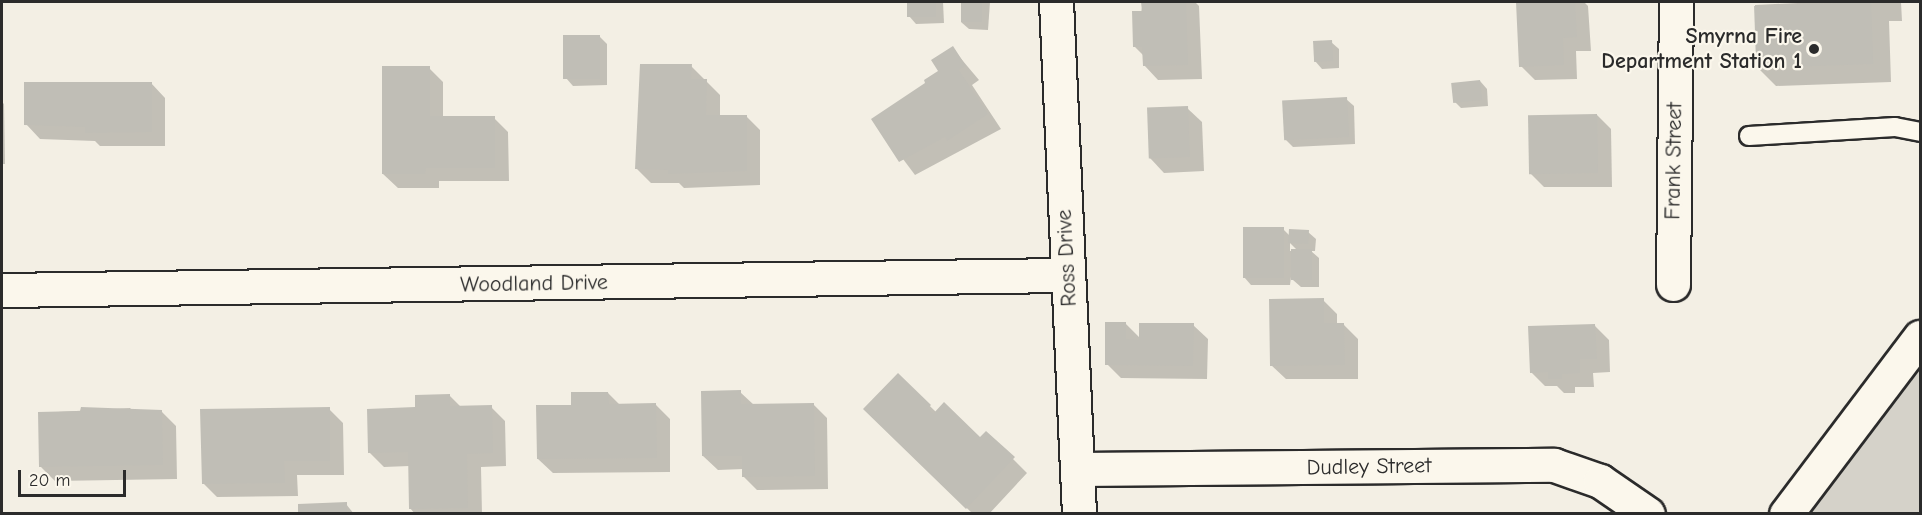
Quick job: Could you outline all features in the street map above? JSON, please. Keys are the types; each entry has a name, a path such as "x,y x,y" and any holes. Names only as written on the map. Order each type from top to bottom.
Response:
{"street":[{"name":"Ross Drive","path":"1056,2 1079,513"},
{"name":"Frank Street","path":"1673,285 1676,2"},
{"name":"Woodland Drive","path":"2,290 1067,276"},
{"path":"1786,513 1920,337"},
{"name":"Dudley Street","path":"1078,469 1554,465 1600,481 1648,513"}],"lane":[{"path":"1749,136 1895,127 1920,132"}],"shaded area":[{"path":"1920,337 1920,513 1786,514"}],"building":[{"path":"907,2 936,2 936,17 907,17"},
{"path":"961,2 982,2 982,22 961,22"},
{"path":"1141,2 1186,2 1188,65 1143,66 1142,47 1133,47 1132,11 1142,11"},
{"path":"1516,2 1575,2 1577,37 1563,38 1564,65 1519,67"},
{"name":"Smyrna Fire Department Station 1","path":"1871,2 1873,64 1756,68 1754,6"},
{"path":"563,35 600,35 600,79 563,79"},
{"path":"1332,40 1333,61 1314,62 1313,41"},
{"path":"953,46 966,66 959,70 988,114 947,141 945,137 899,162 871,119 925,83 924,80 938,71 931,60"},
{"path":"640,64 692,64 691,79 707,79 706,115 747,115 747,171 668,174 668,170 635,169"},
{"path":"382,66 430,66 430,116 495,116 495,168 426,168 425,174 382,174"},
{"path":"1480,80 1482,100 1453,103 1451,83"},
{"path":"24,82 152,82 152,132 85,133 85,127 24,125"},
{"path":"1347,97 1349,137 1284,140 1282,100"},
{"path":"1188,106 1190,157 1149,158 1147,107"},
{"path":"1597,114 1598,173 1529,174 1528,115"},
{"path":"1243,227 1284,227 1284,278 1243,278"},
{"path":"1289,229 1309,230 1308,244 1288,243"},
{"path":"1291,249 1312,249 1312,280 1291,280"},
{"path":"1324,298 1324,323 1344,323 1345,365 1270,366 1269,299"},
{"path":"1105,322 1126,322 1126,339 1139,340 1139,323 1194,323 1193,366 1105,365"},
{"path":"1595,324 1597,359 1580,359 1580,373 1562,374 1562,379 1548,379 1548,372 1530,373 1528,326"},
{"path":"898,373 931,405 928,408 933,414 944,402 980,437 986,431 1015,457 966,509 863,409"},
{"path":"741,390 741,404 814,403 815,476 742,477 742,456 702,456 701,391"},
{"path":"571,392 608,392 609,404 656,403 657,458 537,459 536,405 571,405"},
{"path":"450,394 450,406 492,405 493,453 467,454 468,508 409,509 408,452 368,453 367,409 415,407 415,395"},
{"path":"81,407 162,410 163,465 39,467 38,412 80,411"},
{"path":"330,407 330,461 284,461 285,483 202,484 200,409"},
{"path":"347,502 347,514 298,514 298,504"}],"place":[{"name":"Smyrna Fire Department Station 1","path":"1814,49"}]}
